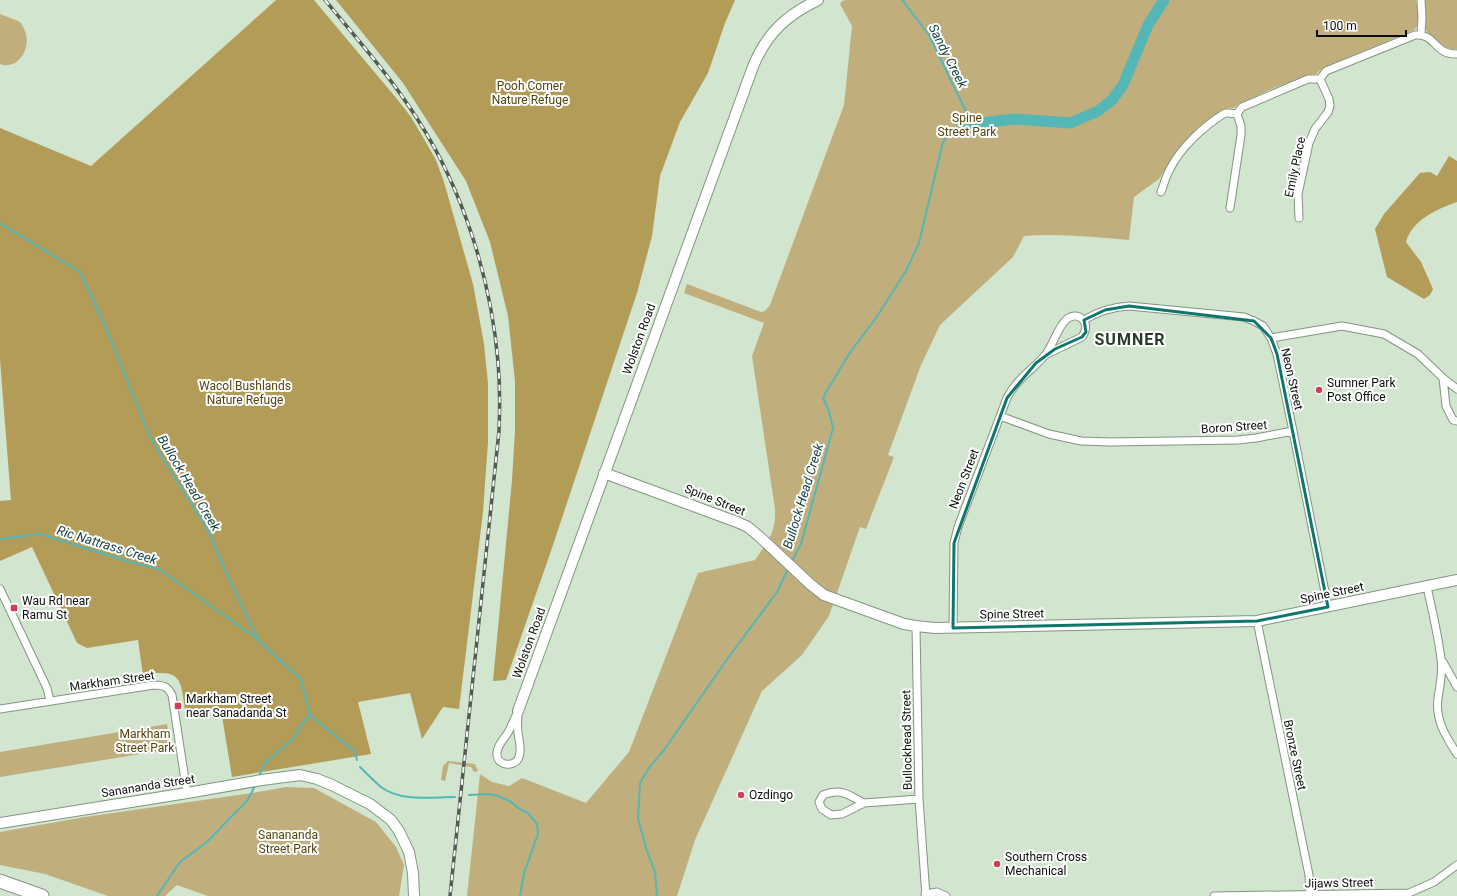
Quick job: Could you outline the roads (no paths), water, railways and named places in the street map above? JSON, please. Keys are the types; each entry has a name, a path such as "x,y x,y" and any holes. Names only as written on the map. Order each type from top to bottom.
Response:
{"highway":[{"path":"0,881 42,896"}],"street":[{"name":"Wolston Road","path":"518,711 518,732 521,752 519,759 514,764 508,765 501,763 498,759 498,748 518,711 754,64 767,39 775,29 794,13 818,0"},
{"path":"1421,0 1421,34"},
{"path":"1237,114 1242,107 1308,79 1320,79 1326,71 1409,36 1421,34 1428,37 1439,49 1444,52 1457,54"},
{"name":"Emily Place","path":"1299,218 1298,194 1309,143 1315,129 1328,112 1330,106 1329,99 1320,79"},
{"path":"1161,192 1170,167 1196,135 1225,114 1237,114"},
{"path":"1230,208 1241,135 1241,126 1237,114"},
{"name":"Neon Street","path":"954,628 954,543 958,527 1011,390 1045,355 1053,344 1061,326 1066,320 1072,317 1084,320 1105,310 1129,306 1233,316 1254,321 1263,326 1271,338 1293,431"},
{"name":"Neon Street","path":"1045,355 1082,337 1086,332 1084,320"},
{"path":"1271,338 1342,326 1384,334 1418,354 1457,389"},
{"path":"1443,378 1446,406 1453,420 1457,422"},
{"name":"Boron Street","path":"1000,416 1065,439 1096,442 1238,440 1293,431"},
{"path":"1293,431 1328,607"},
{"name":"Spine Street","path":"604,473 733,520 748,528 775,550 810,584 824,595 890,619 916,626 954,628 1257,621 1457,580"},
{"path":"1427,587 1442,660 1438,699 1440,721 1443,732 1457,754"},
{"path":"0,589 47,688 50,701"},
{"name":"Bronze Street","path":"1257,621 1307,868 1310,894"},
{"name":"Bullockhead Street","path":"916,626 919,799 926,895"},
{"path":"1442,660 1457,687"},
{"name":"Markham Street","path":"0,709 154,685 163,685 169,689 172,695 187,794"},
{"name":"Sanananda Street","path":"0,823 300,775 317,779 332,785 370,804 391,820 399,831 409,852 413,873 414,896"},
{"path":"864,803 842,792 834,791 823,795 819,802 822,809 831,815 842,814 864,803 919,799"},
{"name":"Jijaws Street","path":"1214,896 1409,893 1434,882 1457,865"},
{"path":"926,895 937,892 946,896"}],"waterway":[{"name":"Bullock Head Creek","path":"791,563 801,544 833,428 829,411 823,398 851,351 876,318 906,271 919,243 943,142 953,129 972,124 929,35 902,0"},
{"path":"972,124 1015,119 1070,123 1098,111 1112,100 1123,85 1148,25 1164,0"},
{"name":"Bullock Head Creek","path":"0,223 80,272 107,330 151,439 208,530 228,577 259,641 301,679 310,715 355,752 357,760"},
{"name":"Ric Nattrass Creek","path":"0,539 40,534 130,562 159,569 259,640"},
{"name":"Bullock Head Creek","path":"657,896 655,872 647,851 638,819 640,783 649,768 664,750 728,658 777,592 788,569"},
{"path":"258,778 265,763 294,738 302,724 310,715"},
{"name":"Bullock Head Creek","path":"360,767 381,787 398,795 416,798 455,797"},
{"path":"157,896 180,862 207,842 247,801 255,786"},
{"name":"Bullock Head Creek","path":"469,795 489,794 510,801 518,808 528,813 537,824 538,834 524,873 520,896"}],"railway":[{"path":"325,0 397,89 408,104 434,147 461,205 472,236 489,299 494,331 499,379 499,431 450,896"}],"place":[{"name":"Sumner Park Post Office","path":"1319,390"},
{"name":"Wau Rd near Ramu St","path":"14,608"},
{"name":"Markham Street near Sanadanda St","path":"178,706"},
{"name":"Ozdingo","path":"741,795"},
{"name":"Southern Cross Mechanical","path":"997,864"}],"district":[{"name":"SUMNER","path":"1130,339"}],"water label":[{"name":"Sandy Creek","path":"948,56"}],"park label":[{"name":"Pooh Corner Nature Refuge","path":"530,93"},
{"name":"Spine Street Park","path":"967,125"},
{"name":"Wacol Bushlands Nature Refuge","path":"245,393"},
{"name":"Markham Street Park","path":"145,741"},
{"name":"Sanananda Street Park","path":"288,842"}]}
